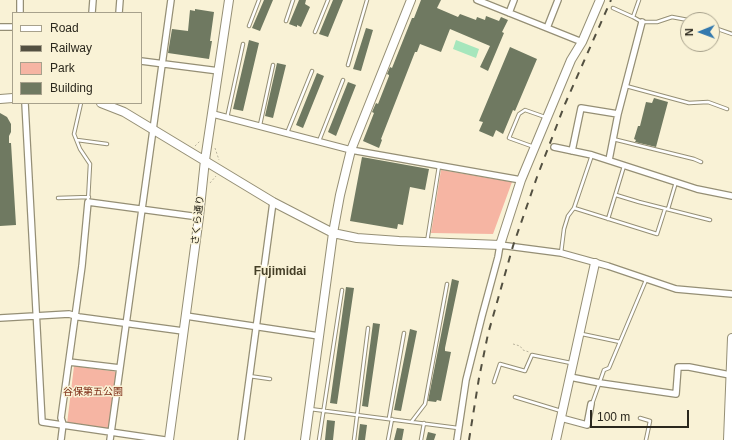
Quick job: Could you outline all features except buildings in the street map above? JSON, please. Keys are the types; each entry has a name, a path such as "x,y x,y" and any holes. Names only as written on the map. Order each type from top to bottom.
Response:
{"street":[{"path":"20,0 20,12"},
{"path":"92,12 93,0"},
{"path":"119,12 120,0"},
{"path":"110,440 171,0"},
{"name":"さくら通り","path":"169,440 199,217 205,160 229,0"},
{"path":"305,440 333,233 340,195 351,150 411,0"},
{"path":"478,0 582,42"},
{"path":"509,13 514,0"},
{"path":"547,28 558,0"},
{"path":"457,440 466,380 500,245 521,180 571,60 582,42 600,0"},
{"path":"609,160 618,114 642,22"},
{"path":"0,27 12,27"},
{"path":"142,61 219,71"},
{"path":"0,99 12,98"},
{"path":"25,104 42,422 165,440"},
{"path":"104,104 124,112 273,202 333,233 357,238 500,245 561,253 687,290 732,294"},
{"path":"572,151 581,108 618,114"},
{"path":"213,114 351,150 521,180"},
{"path":"554,147 592,155 697,189 732,196"},
{"path":"61,440 63,424 61,418 76,316 89,199 142,209 199,217"},
{"path":"241,440 273,202"},
{"path":"556,440 595,263"},
{"path":"0,318 69,314 183,331"},
{"path":"186,316 319,336"},
{"path":"728,440 732,338"},
{"path":"69,362 120,368"},
{"path":"570,377 676,394 678,367 689,367 730,375"},
{"path":"562,415 586,424 591,404"}],"lane":[{"path":"249,26 259,0"},
{"path":"286,21 293,0"},
{"path":"314,32 328,0"},
{"path":"348,65 367,0"},
{"path":"633,17 639,0"},
{"path":"613,8 642,22 657,22 672,17 680,18"},
{"path":"720,30 732,34"},
{"path":"227,118 243,44"},
{"path":"260,126 273,65"},
{"path":"287,134 312,71"},
{"path":"319,142 343,80"},
{"path":"625,86 689,103 708,102 727,108"},
{"path":"58,198 89,199 90,164 80,148 74,134 81,104"},
{"path":"534,147 509,138 519,114 525,110 547,118"},
{"path":"613,139 702,162"},
{"path":"76,140 107,144"},
{"path":"561,253 564,228 568,216 574,208 592,155"},
{"path":"426,242 439,165"},
{"path":"608,219 624,166"},
{"path":"574,208 657,234 676,182"},
{"path":"616,195 710,220"},
{"path":"591,404 604,370 609,368 646,279"},
{"path":"412,422 425,404 447,284"},
{"path":"319,440 342,290"},
{"path":"354,440 368,328"},
{"path":"388,440 404,333"},
{"path":"580,333 620,342"},
{"path":"494,382 500,364 525,371 532,355 573,364"},
{"path":"249,376 270,379"},
{"path":"515,397 562,415"},
{"path":"309,408 458,428"},
{"path":"640,418 650,421 646,440"},
{"path":"421,440 424,423"}],"path":[{"path":"195,147 200,141"},
{"path":"215,145 215,151 220,163"},
{"path":"513,344 520,346 523,350 532,355"}],"green space":[{"path":"441,170 512,182 493,234 431,233"},
{"name":"谷保第五公園","path":"74,366 118,372 110,430 67,424"}],"shaded area":[{"path":"456,40 479,49 476,58 453,49"}],"railway":[{"path":"469,440 488,334 513,246 565,104 611,0"}],"district":[{"name":"Fujimidai","path":"280,272"}]}
